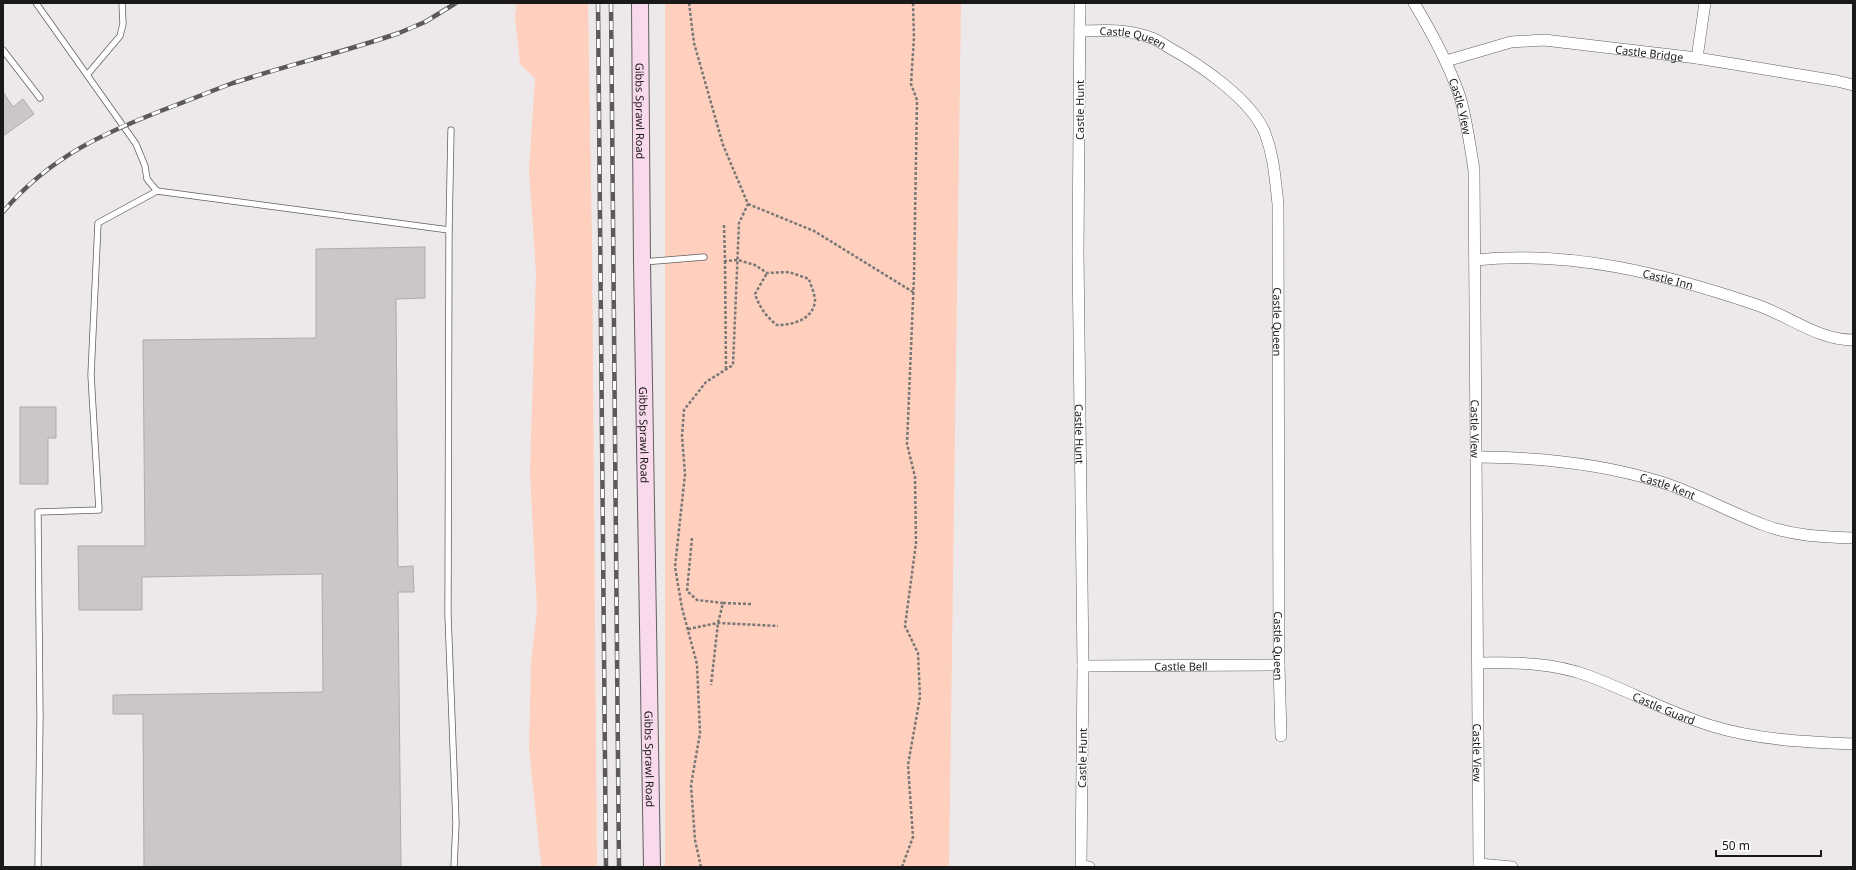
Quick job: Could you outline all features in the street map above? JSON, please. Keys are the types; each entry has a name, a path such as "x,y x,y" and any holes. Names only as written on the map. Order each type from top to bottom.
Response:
{"main road":[{"name":"Gibbs Sprawl Road","path":"640,3 642,262 652,867"}],"street":[{"name":"Castle Hunt","path":"1080,3 1078,252 1085,866"},
{"name":"Castle View","path":"1414,3 1429,27 1446,61 1460,97 1469,133 1474,170 1479,663 1479,866"},
{"path":"1697,58 1705,3"},
{"name":"Castle Queen","path":"1080,31 1124,30 1151,37 1195,62 1235,94 1248,108 1264,131 1274,158 1278,204 1279,664 1281,736"},
{"name":"Castle Bridge","path":"1446,61 1512,42 1544,40 1697,58 1837,81 1853,85"},
{"name":"Castle Inn","path":"1475,260 1505,257 1572,260 1654,274 1681,280 1759,306 1822,334 1853,340"},
{"name":"Castle Kent","path":"1476,457 1532,458 1574,462 1611,468 1662,482 1771,527 1817,537 1853,538"},
{"name":"Castle Guard","path":"1479,663 1505,662 1560,668 1588,676 1676,714 1714,726 1769,738 1797,742 1853,744"},
{"name":"Castle Bell","path":"1083,666 1279,664"},
{"path":"1479,866 1512,867"}],"lane":[{"path":"36,3 136,144 145,166 147,179 157,191"},
{"path":"87,74 120,36 123,24 122,3"},
{"path":"3,50 40,98"},
{"path":"451,130 449,230 448,615 456,823 454,867"},
{"path":"38,867 40,718 38,512 99,510 91,375 98,223 157,191 449,230"},
{"path":"642,262 704,257"}],"path":[{"path":"689,3 694,43 723,145 748,204 814,232 913,293"},
{"path":"902,867 913,837 908,765 920,697 918,654 905,626 916,543 915,477 907,444 913,293 917,100 911,84 914,37 913,3"},
{"path":"701,867 695,840 691,785 700,733 698,672 682,608 675,567 685,474 682,436 684,410 706,382 733,365 739,223 748,204"},
{"path":"724,225 726,370"},
{"path":"725,261 738,260 755,265 767,273 789,272 809,280 815,300 811,312 803,319 789,325 776,325 768,318 755,294 767,273"},
{"path":"692,538 687,591 697,600 751,604"},
{"path":"710,685 718,623 723,603"},
{"path":"688,629 718,623 778,626"}],"shaded area":[{"path":"503,3 588,3 592,245 597,867 542,867 540,855 529,748 531,663 537,609 530,473 536,273 529,170 535,78 520,64 515,16 517,5"},
{"path":"665,3 961,3 949,867 665,867"}],"building":[{"path":"3,92 13,107 23,99 34,114 3,136"},
{"path":"425,247 425,298 396,299 398,567 413,566 414,592 398,592 401,867 144,867 143,714 113,714 113,695 323,692 322,574 142,577 142,610 79,610 78,546 145,546 143,340 316,338 316,249"},
{"path":"20,407 56,407 56,438 48,438 48,484 20,484"}],"railway":[{"path":"3,212 21,192 41,175 61,160 104,135 233,83 399,33 425,22 456,3"},
{"path":"598,3 606,867"},
{"path":"611,3 619,867"}]}
